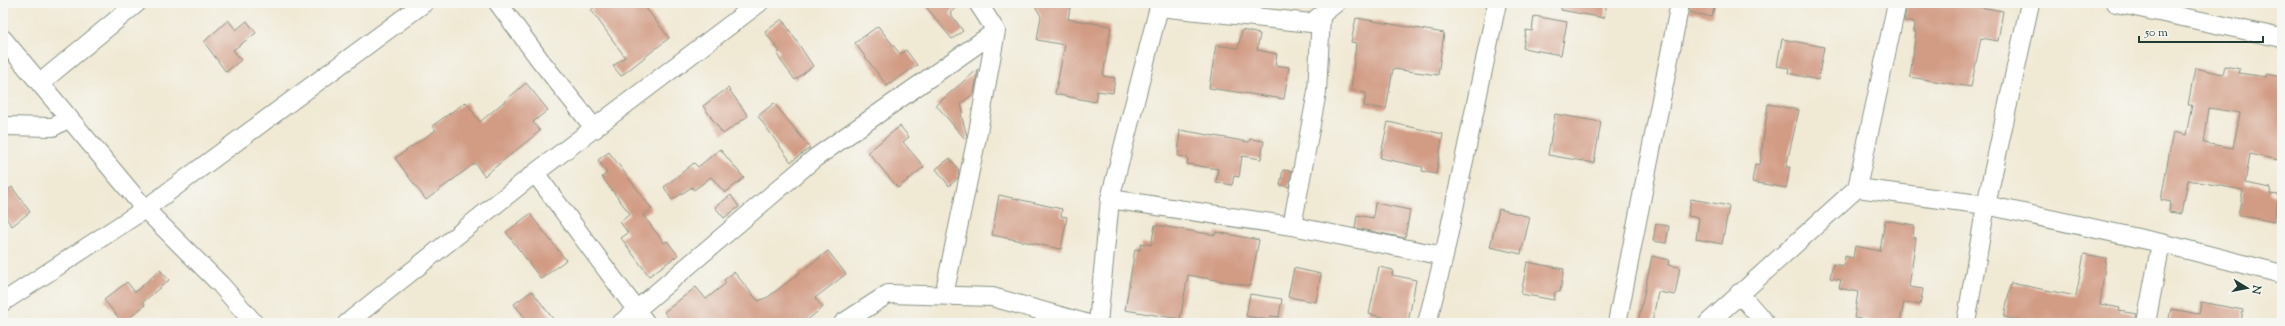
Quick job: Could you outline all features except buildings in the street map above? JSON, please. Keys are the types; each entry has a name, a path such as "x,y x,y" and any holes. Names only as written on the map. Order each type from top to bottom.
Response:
{"street":[{"path":"40,83 137,3"},
{"path":"3,302 146,210 424,3"},
{"path":"498,3 540,60 595,129"},
{"path":"347,323 535,173 595,129 759,3"},
{"path":"944,295 978,132 996,31 978,3"},
{"path":"1098,323 1110,199 1158,5 1312,23 1336,3"},
{"path":"1427,323 1444,256 1497,3"},
{"path":"1617,323 1680,3"},
{"path":"1708,323 1739,293 1857,188 1897,3"},
{"path":"1966,323 1986,205 2030,3"},
{"path":"2116,3 2282,38"},
{"path":"1292,226 1316,92 1321,16"},
{"path":"621,323 641,316 815,158 996,31"},
{"path":"3,39 146,210 221,285 254,323"},
{"path":"3,126 53,127 70,118"},
{"path":"535,173 641,316"},
{"path":"1857,188 1986,205 2161,243 2282,274"},
{"path":"1110,199 1292,226 1444,256"},
{"path":"2146,323 2161,243"},
{"path":"1739,293 1765,323"},
{"path":"843,323 888,294 992,297 1085,323"}]}
